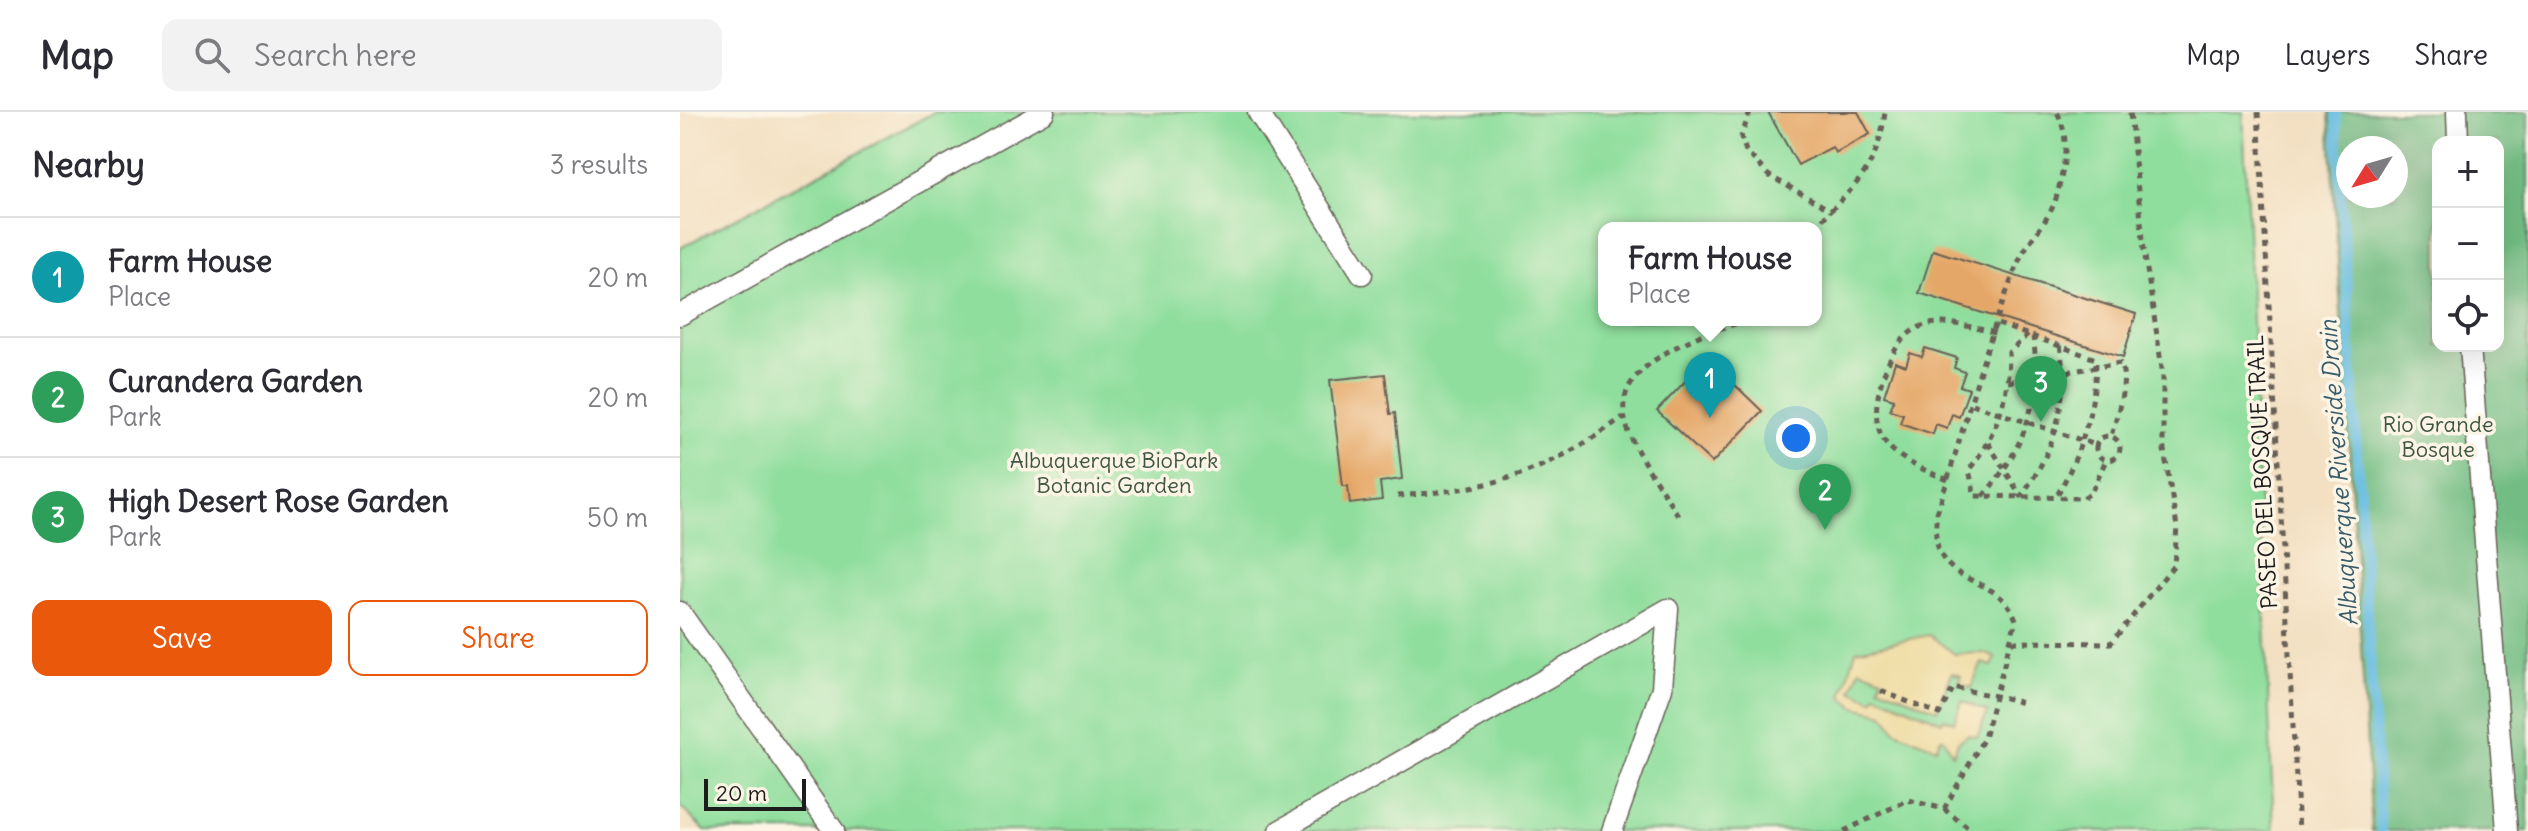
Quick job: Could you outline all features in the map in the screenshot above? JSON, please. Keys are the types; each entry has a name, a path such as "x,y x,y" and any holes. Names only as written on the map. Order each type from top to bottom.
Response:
{"lane":[{"path":"680,315 1044,112"},
{"path":"1258,112 1362,274"},
{"path":"2457,112 2458,136"},
{"path":"2470,352 2507,831"},
{"path":"1279,831 1668,609 1662,688 1612,831"},
{"path":"680,612 834,831"}],"path":[{"path":"1750,112 1742,126 1741,137 1756,166 1832,211"},
{"path":"1820,222 1873,163 1885,112"},
{"path":"1944,809 1984,738 2016,620 2007,601 1955,572 1937,543 1937,513 2018,261 2050,214 2056,198 2066,145 2057,112"},
{"path":"2012,642 2111,643 2174,565 2177,527 2163,444 2163,375 2144,250 2130,112"},
{"name":"PASEO DEL BOSQUE TRAIL","path":"2258,112 2299,831"},
{"path":"1948,480 1913,465 1889,448 1876,424 1877,395 1897,344 1917,327 1945,322 1995,333"},
{"path":"1998,324 2093,357 2096,367 2082,440 2056,497"},
{"path":"1678,515 1637,450 1623,417 1627,384 1639,369 1702,334 1727,326"},
{"path":"1983,496 2005,470 2028,423 2036,377 2031,336"},
{"path":"2031,336 2009,352 2002,414 1988,443 1969,470 1975,496 2088,496 2106,460 2119,452 2119,444 2111,436 2103,436 2096,445 2097,453 2106,460"},
{"path":"2021,496 2047,456 2056,432 2063,373 2060,345"},
{"path":"2008,382 2117,363 2123,366 2111,436"},
{"path":"1972,404 2096,445"},
{"path":"1398,496 1483,487 1518,478 1570,452 1623,417"},
{"path":"1988,443 2021,496"},
{"path":"1881,691 1939,714 1954,687 1975,693 1996,693 2026,705"},
{"path":"1844,831 1908,800 1944,809 1972,831"}],"green space":[{"name":"Albuquerque BioPark Botanic Garden","path":"935,112 2243,112 2274,831 705,831 680,806 680,248"},
{"name":"Rio Grande Bosque","path":"2329,112 2528,112 2528,831 2372,831"}],"sand":[{"path":"1929,635 1955,654 1984,653 1996,658 1992,666 1982,663 1971,688 1959,683 1961,676 1952,673 1937,710 1879,686 1882,678 1860,669 1851,690 1873,700 1876,694 1942,722 1944,718 1954,722 1962,701 1988,712 1977,737 1968,735 1958,742 1953,755 1944,738 1936,748 1896,731 1884,714 1855,707 1842,696 1856,650"}],"building":[{"path":"1768,112 1858,112 1870,134 1835,153 1832,147 1798,165"},
{"path":"1933,250 2136,314 2123,357 1919,293"},
{"path":"1925,348 1957,358 1954,368 1965,372 1960,386 1969,389 1959,417 1952,414 1947,428 1936,424 1933,434 1900,423 1903,414 1890,410 1894,399 1884,396 1895,362 1906,366 1910,353 1922,357"},
{"path":"1693,373 1719,398 1733,383 1762,411 1712,463 1657,411"},
{"path":"1385,374 1390,414 1395,413 1402,479 1380,482 1382,500 1350,504 1348,486 1343,486 1330,380"}],"waterway":[{"name":"Albuquerque Riverside Drain","path":"2336,112 2381,831"}],"place":[{"name":"Farm House","path":"1710,418"},
{"name":"High Desert Rose Garden","path":"2041,422"},
{"name":"Curandera Garden","path":"1825,530"}]}
